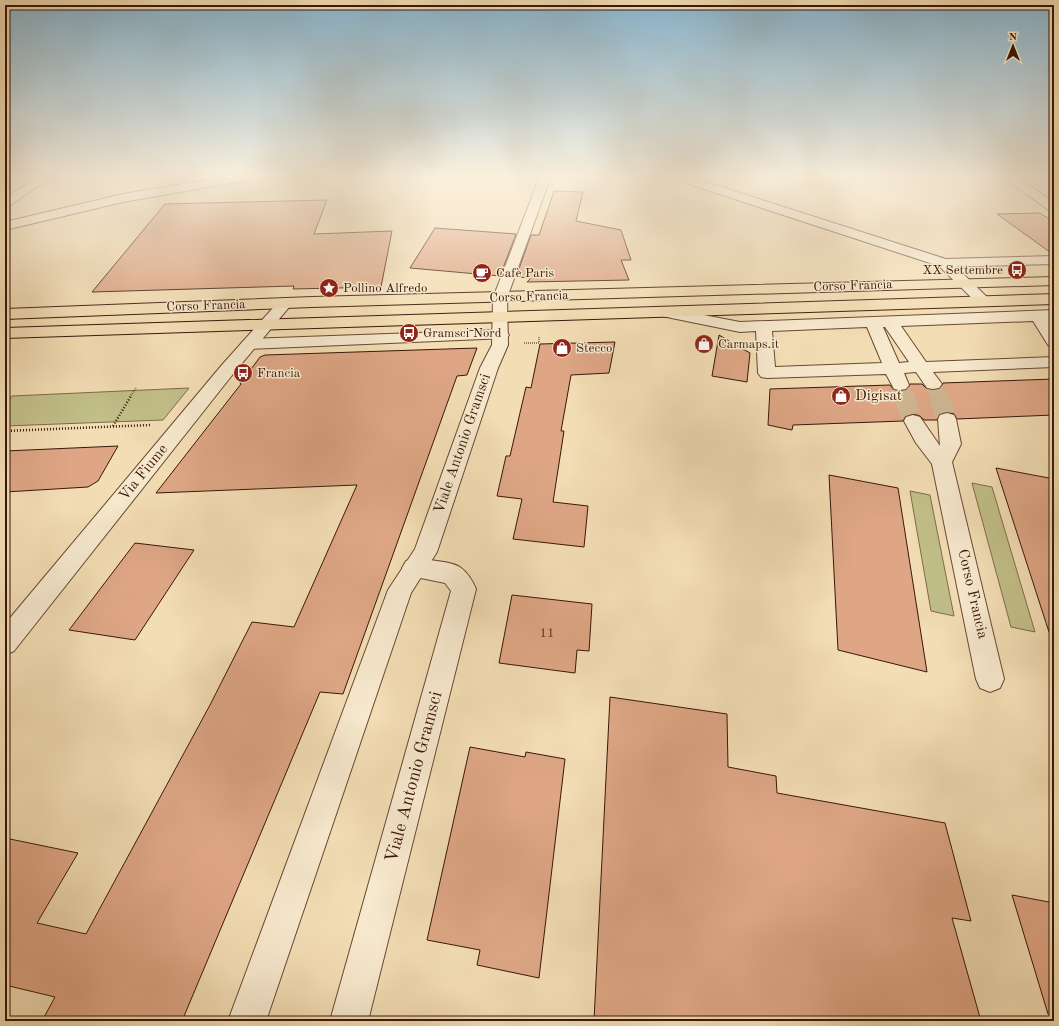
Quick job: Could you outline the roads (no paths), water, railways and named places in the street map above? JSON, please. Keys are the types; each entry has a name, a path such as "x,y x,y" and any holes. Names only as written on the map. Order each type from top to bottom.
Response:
{"main road":[{"name":"Corso Francia","path":"5,314 285,303 501,316 964,283 1054,281"},
{"name":"Corso Francia","path":"5,333 1054,299"}],"street":[{"name":"Viale Antonio Gramsci","path":"247,1021 400,590 425,552 489,368 500,345 501,316 531,224"},
{"path":"821,224 944,264 1054,260"},
{"path":"944,264 1000,317"},
{"name":"Via Fiume","path":"5,643 266,324 285,303"},
{"name":"Corso Francia","path":"662,312 740,327 1046,316 1054,342"},
{"name":"Corso Francia","path":"250,344 501,316"},
{"path":"881,322 922,367 933,384"},
{"path":"881,322 893,368 900,385"},
{"path":"764,326 767,373 1054,362"},
{"path":"942,462 951,444 947,419"},
{"name":"Corso Francia","path":"913,421 923,438 942,462 990,679"},
{"name":"Viale Antonio Gramsci","path":"349,1021 464,589 452,574 414,568"}],"tunnel":[{"path":"933,384 938,397"},
{"path":"900,385 904,397"},
{"path":"904,396 913,421"},
{"path":"938,396 947,419"}],"place":[{"name":"XX Settembre","path":"1017,270"},
{"name":"Cafè Paris","path":"482,273"},
{"name":"Pollino Alfredo","path":"329,288"},
{"name":"Gramsci Nord","path":"409,333"},
{"name":"Carmaps.it","path":"704,344"},
{"name":"Stecco","path":"562,348"},
{"name":"Francia","path":"243,373"},
{"name":"Digisat","path":"841,396"}]}
